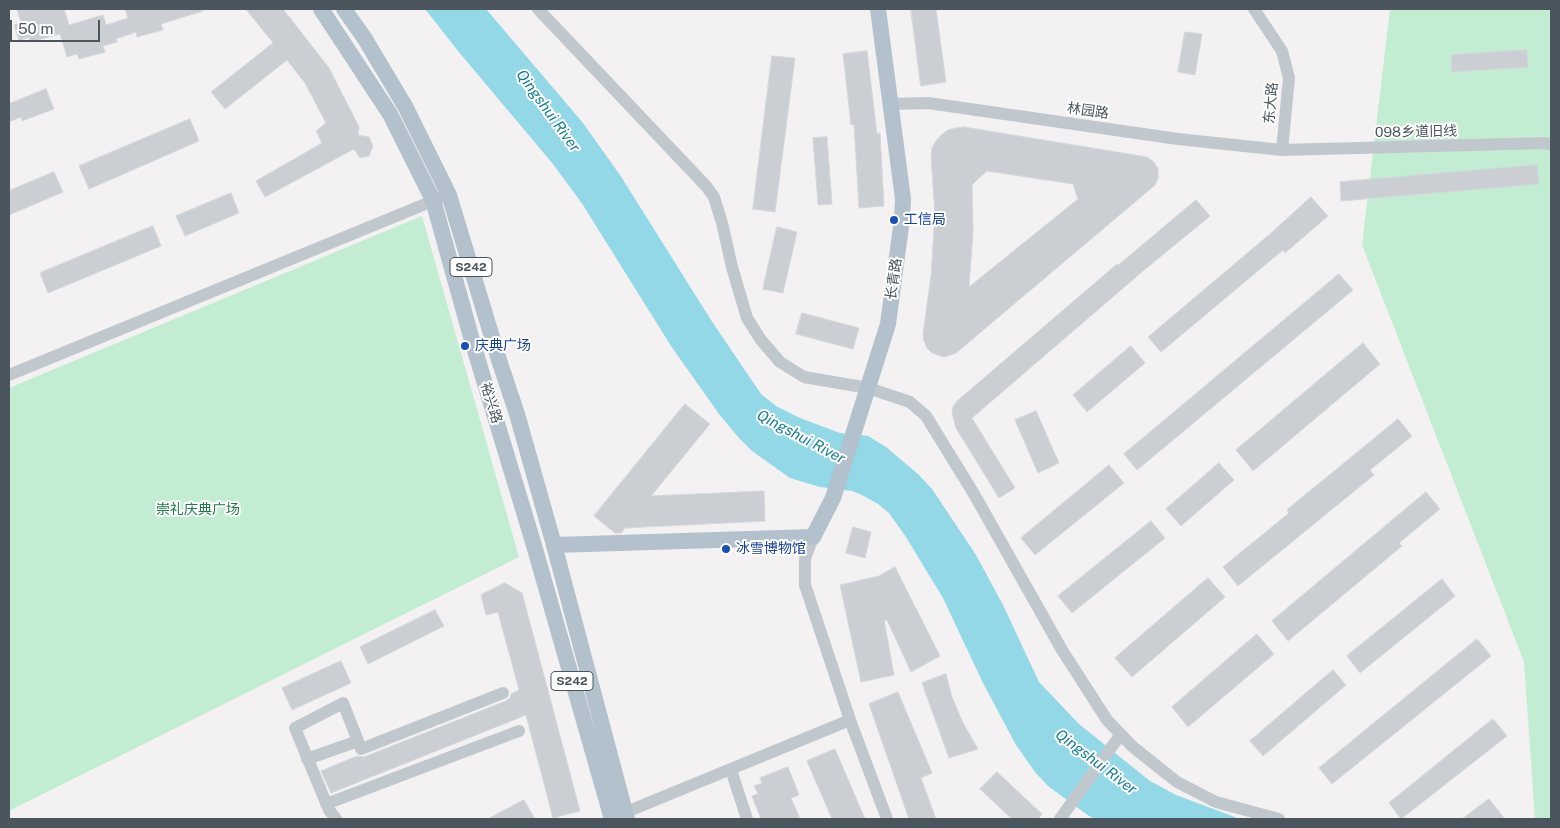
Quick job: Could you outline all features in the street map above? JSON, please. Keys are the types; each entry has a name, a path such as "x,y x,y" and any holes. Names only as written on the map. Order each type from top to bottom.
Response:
{"main road":[{"name":"裕兴路","path":"321,9 390,114 433,200 476,353 617,818"},
{"name":"裕兴路","path":"344,9 365,39 405,106 449,195 517,414 554,545 617,818"},
{"name":"长青路","path":"813,537 833,498 888,324 902,219 903,199 878,9"},
{"path":"554,545 813,537"}],"street":[{"path":"538,9 706,186 714,197 747,318 761,340 780,362 804,377 868,388 910,402 926,416 974,494 1062,650 1107,720 1133,747 1177,782 1216,802 1279,819"},
{"name":"东大路","path":"1254,9 1282,51 1289,78 1282,150"},
{"name":"林园路","path":"890,104 928,103 1178,139 1282,150"},
{"name":"098乡道旧线","path":"1282,150 1546,143 1551,145"},
{"path":"9,375 449,195"},
{"path":"813,537 805,559 805,585 850,720 888,819"},
{"path":"533,542 554,545"},
{"path":"336,819 326,804 294,728 343,703 361,748 503,692"},
{"path":"617,818 850,720"},
{"path":"326,804 519,730"},
{"path":"1064,815 1121,734"},
{"path":"308,759 358,741"},
{"path":"731,770 748,819"}],"green space":[{"path":"1390,9 1551,9 1551,819 1535,819 1524,662 1362,245"},
{"name":"崇礼庆典广场","path":"422,216 519,557 9,811 9,388"}],"water":[{"name":"Qingshui River","path":"425,9 486,9 583,123 620,175 711,320 761,394 776,406 800,418 840,433 868,436 886,447 918,474 932,489 976,555 1003,605 1039,682 1079,724 1150,781 1176,795 1240,819 1096,819 1048,786 1035,772 1016,745 983,683 943,598 889,513 878,504 852,491 820,487 790,478 752,451 739,438 719,414 671,346 583,205 553,164"}],"building":[{"path":"17,9 64,9 69,25 103,15 106,25 128,18 125,9 202,9 203,11 161,24 163,30 137,37 136,32 116,39 117,42 103,46 105,52 79,59 77,54 67,57 60,34 30,42 29,37 19,41 14,25 21,23"},
{"path":"246,9 283,9 329,68 359,127 358,135 369,137 373,146 369,156 360,158 354,149 265,197 256,181 322,143 316,131 326,123 305,83 287,60 225,109 211,92 273,43"},
{"path":"911,9 936,9 946,82 921,86"},
{"path":"1185,32 1202,34 1195,75 1178,72"},
{"path":"1527,50 1528,67 1452,72 1451,55"},
{"path":"867,51 877,134 880,133 884,206 859,208 854,124 851,125 843,54"},
{"path":"772,56 795,58 775,212 753,209"},
{"path":"46,89 54,109 22,121 21,117 9,122 9,104"},
{"path":"190,119 199,141 89,189 79,166"},
{"path":"964,127 1147,157 1154,162 1158,169 1158,178 1155,185 956,353 944,357 932,353 927,348 923,334 931,276 935,213 931,157 932,148 941,135 948,130","holes":["987,171 1073,184 1078,199 969,287 973,231 972,185"]},
{"path":"827,137 832,204 818,205 813,138"},
{"path":"1537,165 1539,184 1341,201 1340,182"},
{"path":"54,172 63,192 9,215 9,191"},
{"path":"231,193 239,213 185,236 176,216"},
{"path":"1311,197 1328,216 1285,253 1283,250 1161,352 1148,337"},
{"path":"1196,200 1210,216 972,418 1015,488 999,498 956,428 952,413 953,407 957,401 1117,264"},
{"path":"153,226 161,246 48,293 40,273"},
{"path":"777,227 797,232 783,293 763,289"},
{"path":"1339,274 1353,290 1137,470 1124,454"},
{"path":"802,313 859,328 853,349 796,334"},
{"path":"1363,343 1380,364 1253,471 1236,450"},
{"path":"1131,346 1145,363 1087,412 1073,395"},
{"path":"685,404 710,424 651,496 764,491 765,521 625,528 621,533 615,533 594,516"},
{"path":"1036,411 1059,463 1038,473 1015,420"},
{"path":"1398,419 1412,436 1370,470 1374,475 1238,586 1223,567 1289,513 1287,510"},
{"path":"1219,463 1234,480 1181,526 1166,509"},
{"path":"1109,465 1124,483 1035,555 1021,538"},
{"path":"1426,492 1440,509 1399,543 1402,546 1288,641 1272,621"},
{"path":"1151,521 1165,538 1072,613 1058,596"},
{"path":"853,527 871,532 865,558 846,553"},
{"path":"895,567 940,656 911,672 887,620 884,620 894,675 861,682 840,585 879,576"},
{"path":"1208,578 1225,597 1132,677 1115,658"},
{"path":"1442,579 1455,596 1360,673 1347,656"},
{"path":"505,583 522,593 580,811 553,818 526,715 331,793 321,771 357,756 364,757 506,701 510,698 511,694 519,690 498,612 486,615 481,595"},
{"path":"435,610 444,626 368,664 360,647"},
{"path":"1257,634 1274,654 1188,727 1172,707"},
{"path":"1477,639 1491,656 1332,784 1319,768"},
{"path":"341,661 351,683 292,710 282,688"},
{"path":"1333,670 1346,685 1263,756 1250,741"},
{"path":"946,674 952,697 963,723 978,749 949,758 922,683"},
{"path":"898,692 932,773 921,778 936,819 909,819 869,704"},
{"path":"1493,719 1507,736 1401,819 1389,803"},
{"path":"835,749 865,819 832,819 807,761"},
{"path":"788,767 799,795 791,798 800,819 761,819 752,796 758,794 754,786 762,783 760,778"},
{"path":"997,772 1042,814 1038,819 1012,819 980,789"},
{"path":"1489,799 1505,819 1462,819"},
{"path":"524,800 535,819 488,819"}],"place":[{"name":"工信局","path":"894,220"},
{"name":"庆典广场","path":"465,346"},
{"name":"冰雪博物馆","path":"726,549"}]}
